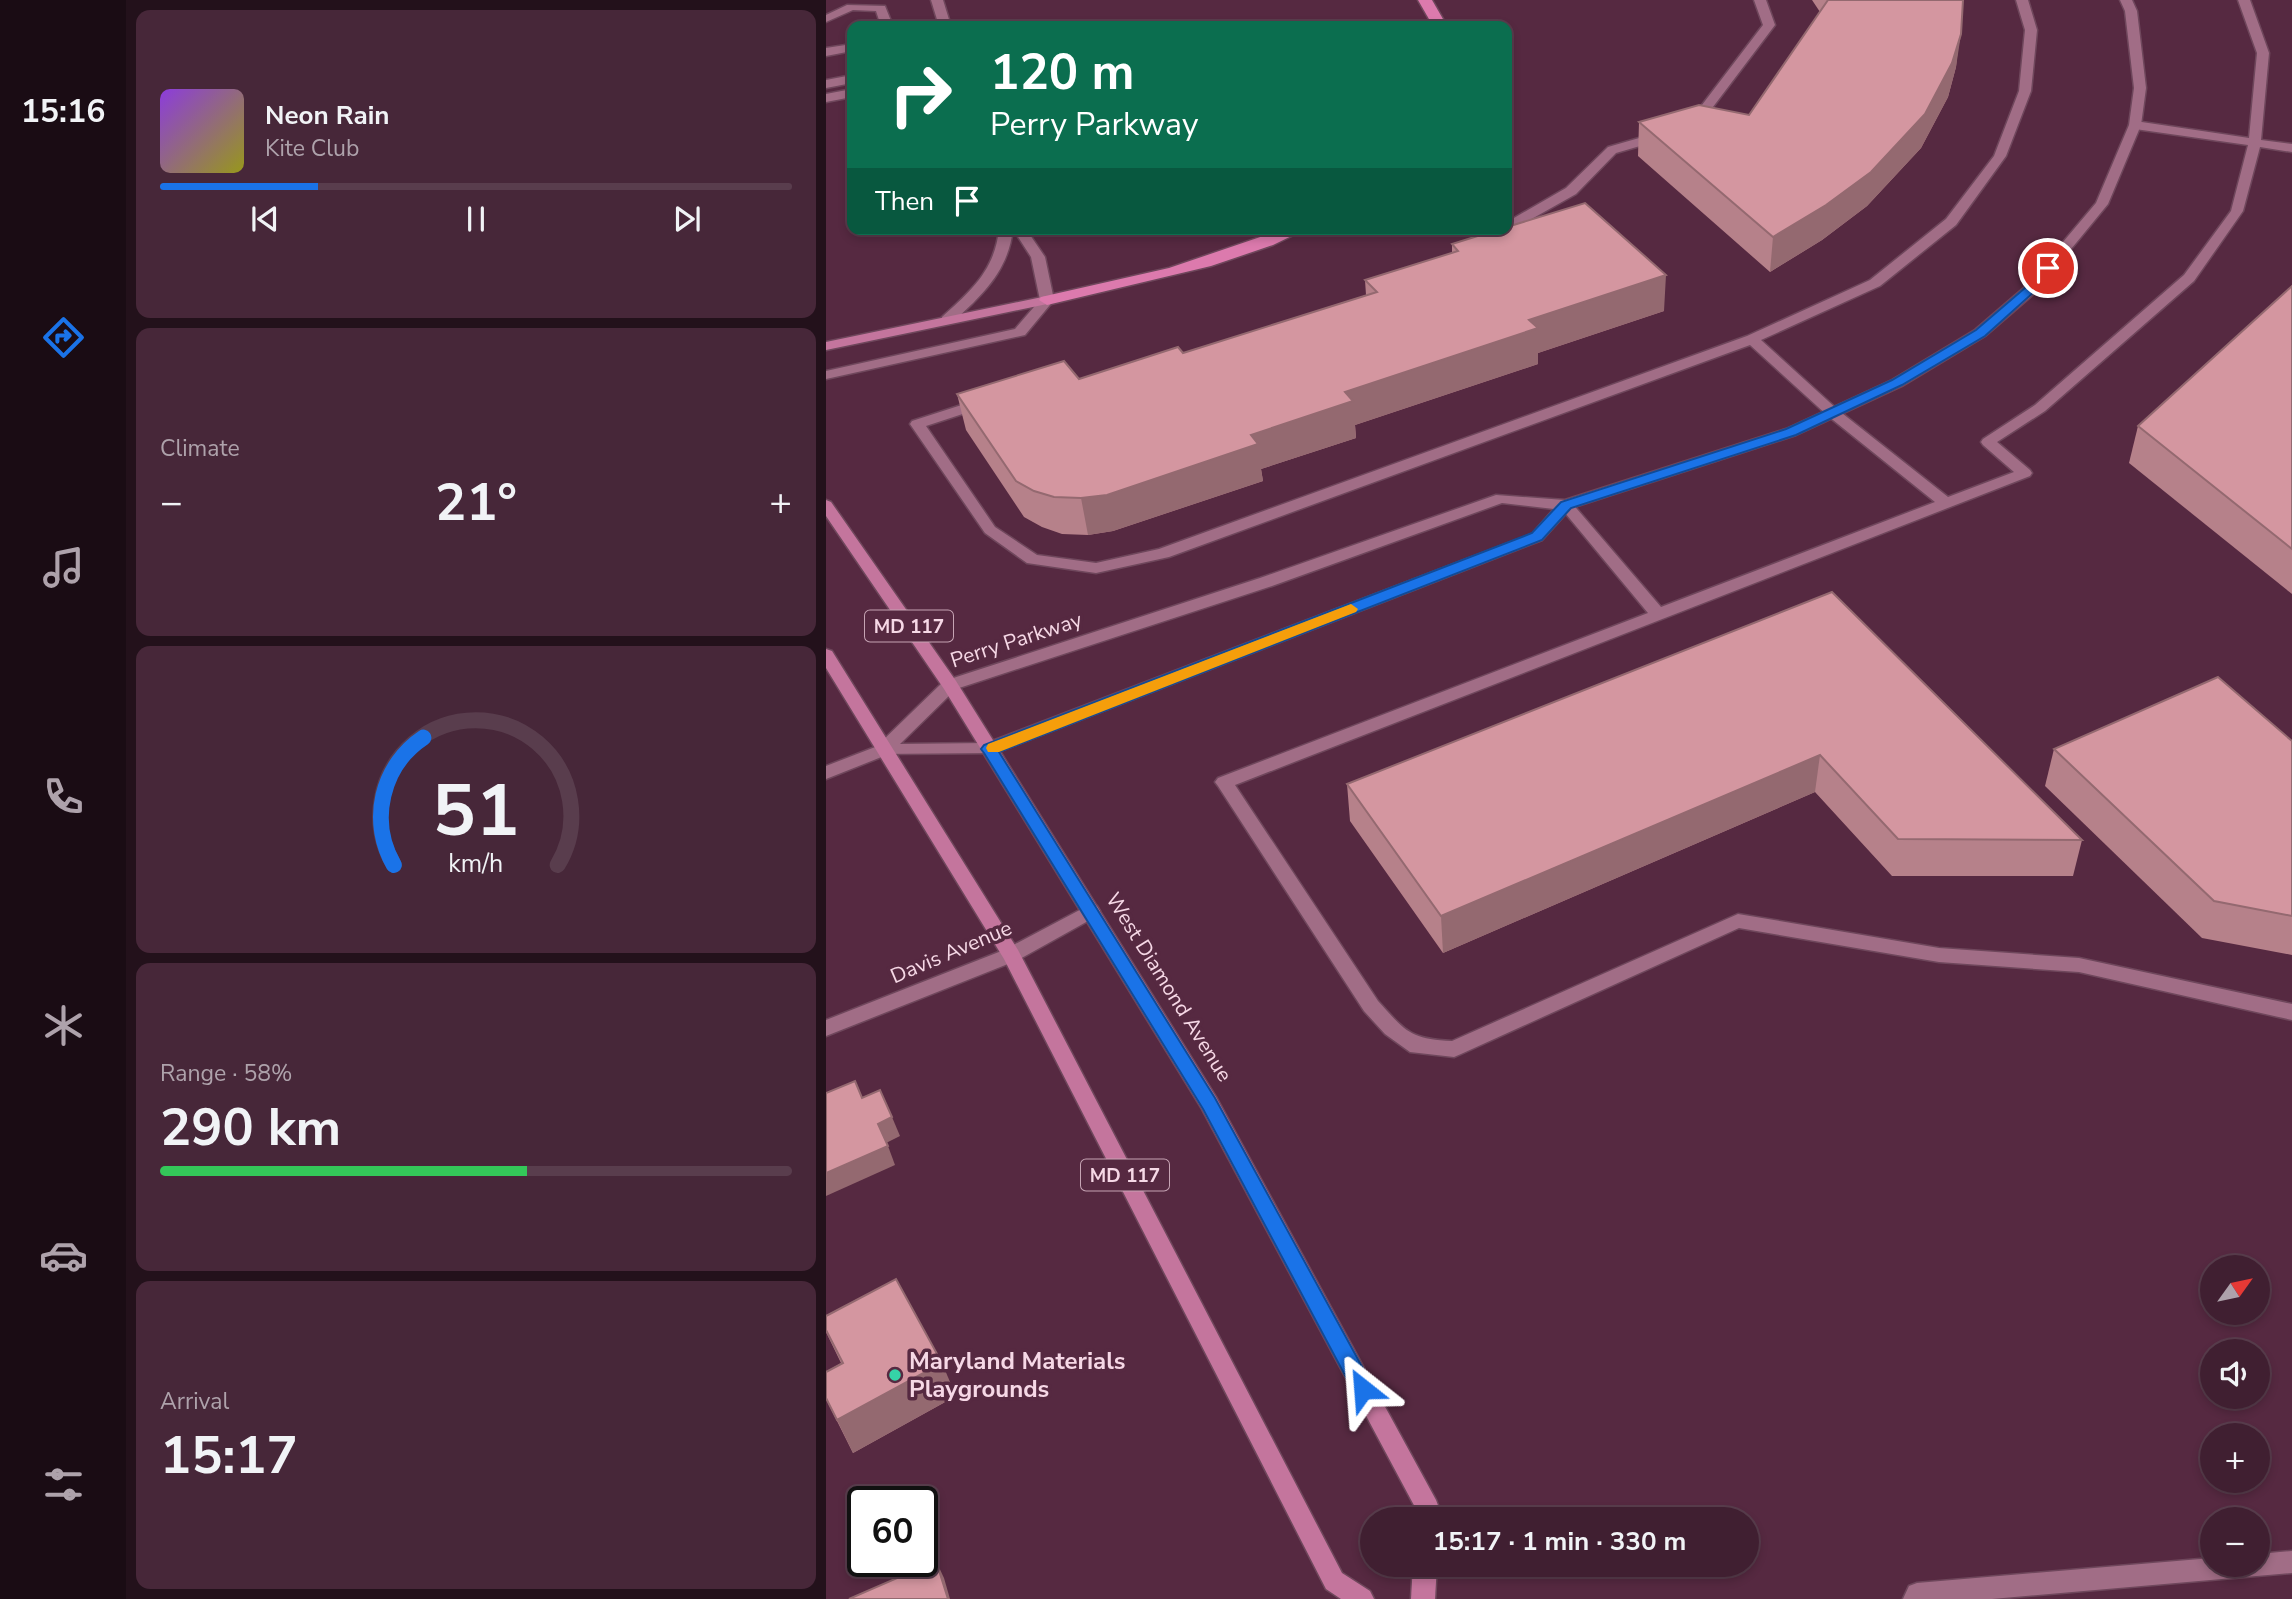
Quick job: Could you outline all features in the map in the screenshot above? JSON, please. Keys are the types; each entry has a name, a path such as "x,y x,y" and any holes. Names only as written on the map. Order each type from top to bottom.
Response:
{"highway":[{"path":"1424,0 1437,21"},
{"path":"1047,300 1175,272 1261,246 1285,235"}],"main road":[{"path":"826,346 1047,300"},
{"name":"West Diamond Avenue","path":"826,505 950,685 1209,1103 1427,1507"},
{"name":"MD 117","path":"826,655 1011,955 1334,1581 1362,1599"},
{"path":"1423,1599 1424,1577"}],"street":[{"path":"937,0 943,21"},
{"path":"1512,225 1571,191 1612,150 1691,128 1769,25 1760,0"},
{"path":"991,400 918,424 990,530 1033,559 1096,568 1163,554 1752,339 1875,283 1951,222 2000,156 2025,91 2031,30 2022,0"},
{"name":"Perry Parkway","path":"883,750 950,685 1266,582 1501,498 1566,505 1791,432 1897,383 1980,333 2030,290 2102,204 2135,125 2140,88 2131,11 2126,0"},
{"path":"2244,0 2263,52 2255,143 2237,211 2189,278 2040,408 1988,442 2025,473 1224,782 1371,1006 1392,1029 1417,1047 1454,1049 1738,921 1939,955 2078,965 2292,1012"},
{"path":"826,19 851,7 881,8 885,21"},
{"path":"826,52 847,49"},
{"path":"826,84 847,80"},
{"path":"826,98 847,94"},
{"path":"2135,125 2292,148"},
{"path":"947,320 990,281 1002,260 1005,235"},
{"path":"826,376 1020,332 1047,300 1038,257 1023,235"},
{"path":"1752,339 1833,413 1947,504"},
{"path":"1566,505 1657,613"},
{"name":"Perry Parkway","path":"883,750 989,749 1537,537 1566,505"},
{"path":"826,773 883,750"},
{"name":"Davis Avenue","path":"826,1028 1011,955 1091,911"},
{"path":"1915,1599 1917,1594 2292,1563"}],"building":[{"path":"1828,0 1963,0 1961,34 1952,63 1925,114 1871,172 1826,205 1773,237 1639,122 1699,105 1749,115"},
{"path":"1585,203 1666,275 1529,320 1538,328 1345,392 1353,401 1251,435 1258,444 1107,495 1054,497 1034,491 1016,481 957,394 1064,361 1079,379 1178,347 1183,353 1377,292 1365,280 1458,251 1452,244 1481,235 1512,235 1512,225"},
{"path":"2292,286 2292,549 2138,426"},
{"path":"1832,592 2082,840 1898,839 1820,755 1441,916 1347,784"},
{"path":"2218,677 2292,741 2292,916 2214,901 2054,749"},
{"path":"855,1081 862,1098 880,1090 892,1117 878,1124 888,1146 826,1173 826,1093"},
{"path":"896,1279 942,1363 837,1420 826,1398 826,1372 843,1363 826,1330 826,1316"},
{"path":"938,1567 948,1599 849,1599 899,1577 938,1577"}],"slow traffic":[{"path":"993,748 1351,609"}],"place":[{"name":"Maryland Materials Playgrounds","path":"895,1375"}],"route":[{"path":"1363,1389 1209,1103 1017,790 989,749 1537,537 1566,505 1791,432 1897,383 1980,333 2030,290 2048,268"}]}
